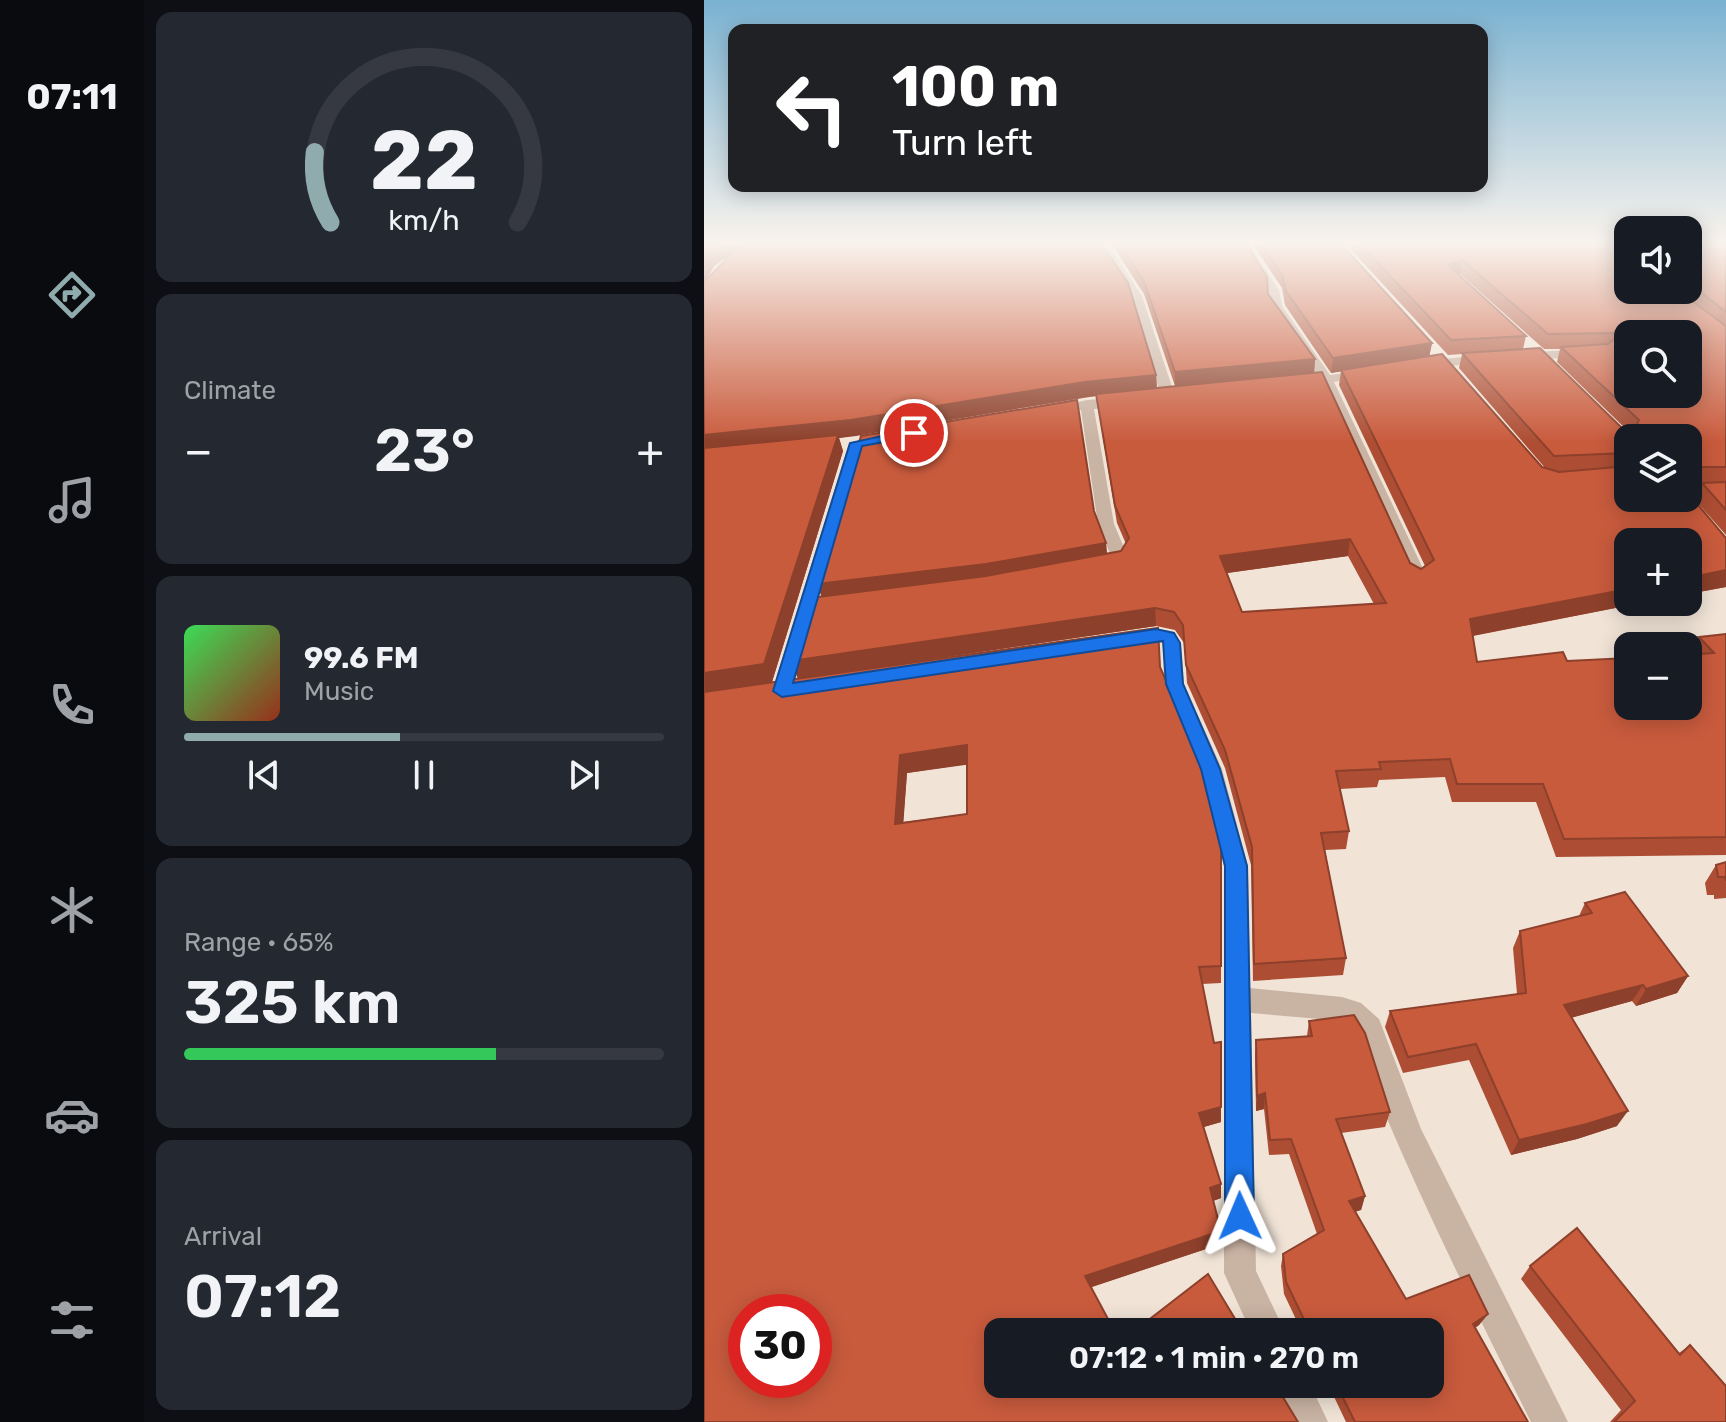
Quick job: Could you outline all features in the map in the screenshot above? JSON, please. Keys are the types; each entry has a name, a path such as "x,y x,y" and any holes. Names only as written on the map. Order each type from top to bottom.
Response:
{"street":[{"path":"1139,309 1155,398"},
{"path":"1278,309 1327,380 1419,579"},
{"path":"1279,385 1444,362 1603,352"},
{"path":"1041,412 1087,404 1184,395"},
{"path":"1087,404 1106,524 1120,557 1114,563 1089,568"},
{"path":"782,691 816,607 849,443 902,435"},
{"path":"1702,497 1726,491"},
{"path":"1110,642 1156,635 1168,637 1172,643 1174,684 1211,769 1236,866 1240,1273 1261,1318"},
{"path":"751,695 813,686"},
{"path":"1237,1000 1276,1001 1353,1012 1374,1034 1384,1079 1432,1189 1550,1422"},
{"path":"1299,1398 1310,1422"}],"building":[{"path":"704,309 1136,309 1156,375 1085,382 851,420 704,435"},
{"path":"1154,309 1279,309 1315,359 1175,372"},
{"path":"1299,309 1401,309 1432,343 1333,358"},
{"path":"1422,309 1497,309 1526,336 1451,340"},
{"path":"1519,309 1703,309 1726,326 1726,467 1702,467 1702,424 1637,424 1639,420 1626,408 1702,408 1702,320 1614,320 1614,333 1548,334"},
{"path":"1614,340 1614,397 1561,347 1608,344"},
{"path":"1540,348 1618,424 1614,424 1614,454 1554,456 1462,353"},
{"path":"1442,354 1542,467 1559,472 1614,467 1614,512 1702,512 1702,510 1726,538 1726,570 1702,575 1702,528 1614,528 1614,592 1470,619 1477,662 1563,652 1567,661 1614,659 1614,720 1702,720 1702,654 1714,653 1702,637 1726,634 1726,837 1564,839 1543,784 1457,784 1450,759 1379,762 1381,769 1336,771 1349,831 1321,833 1346,958 1254,964 1252,847 1225,750 1186,665 1183,625 1174,612 1155,608 791,661 810,598 986,576 1121,551 1129,538 1115,506 1096,394 1322,372 1410,563 1421,569 1434,560 1341,370","holes":["1350,539 1386,603 1242,612 1220,556"]},
{"path":"1077,400 1094,511 1106,543 986,564 817,584 861,436"},
{"path":"838,435 764,664 704,673 704,448"},
{"path":"1726,482 1726,510 1702,483"},
{"path":"1158,628 1160,667 1197,752 1221,848 1221,966 1199,967 1214,1043 1221,1042 1221,1107 1199,1113 1221,1184 1210,1188 1221,1231 1085,1276 1108,1318 984,1318 984,1398 1283,1398 1298,1422 704,1422 704,692","holes":["967,745 967,814 895,824 900,755"]},
{"path":"1726,862 1726,881 1725,877 1718,877 1716,865"},
{"path":"1625,892 1688,976 1646,989 1643,985 1564,1005 1628,1111 1519,1140 1476,1044 1408,1057 1390,1011 1526,993 1520,931 1592,913 1585,903"},
{"path":"1354,1015 1365,1033 1390,1112 1336,1119 1365,1196 1349,1201 1406,1299 1469,1275 1488,1314 1473,1324 1528,1422 1355,1422 1343,1398 1444,1398 1444,1318 1303,1318 1286,1282 1283,1254 1324,1230 1291,1139 1270,1140 1265,1093 1257,1096 1256,1040 1312,1036 1309,1021"},
{"path":"1577,1228 1680,1355 1690,1345 1726,1386 1726,1422 1614,1422 1635,1401 1530,1266"},
{"path":"1208,1274 1235,1318 1151,1318"}],"route":[{"path":"914,433 856,443 782,691 1156,635 1168,637 1172,643 1174,684 1211,769 1236,866 1240,1216"}]}
